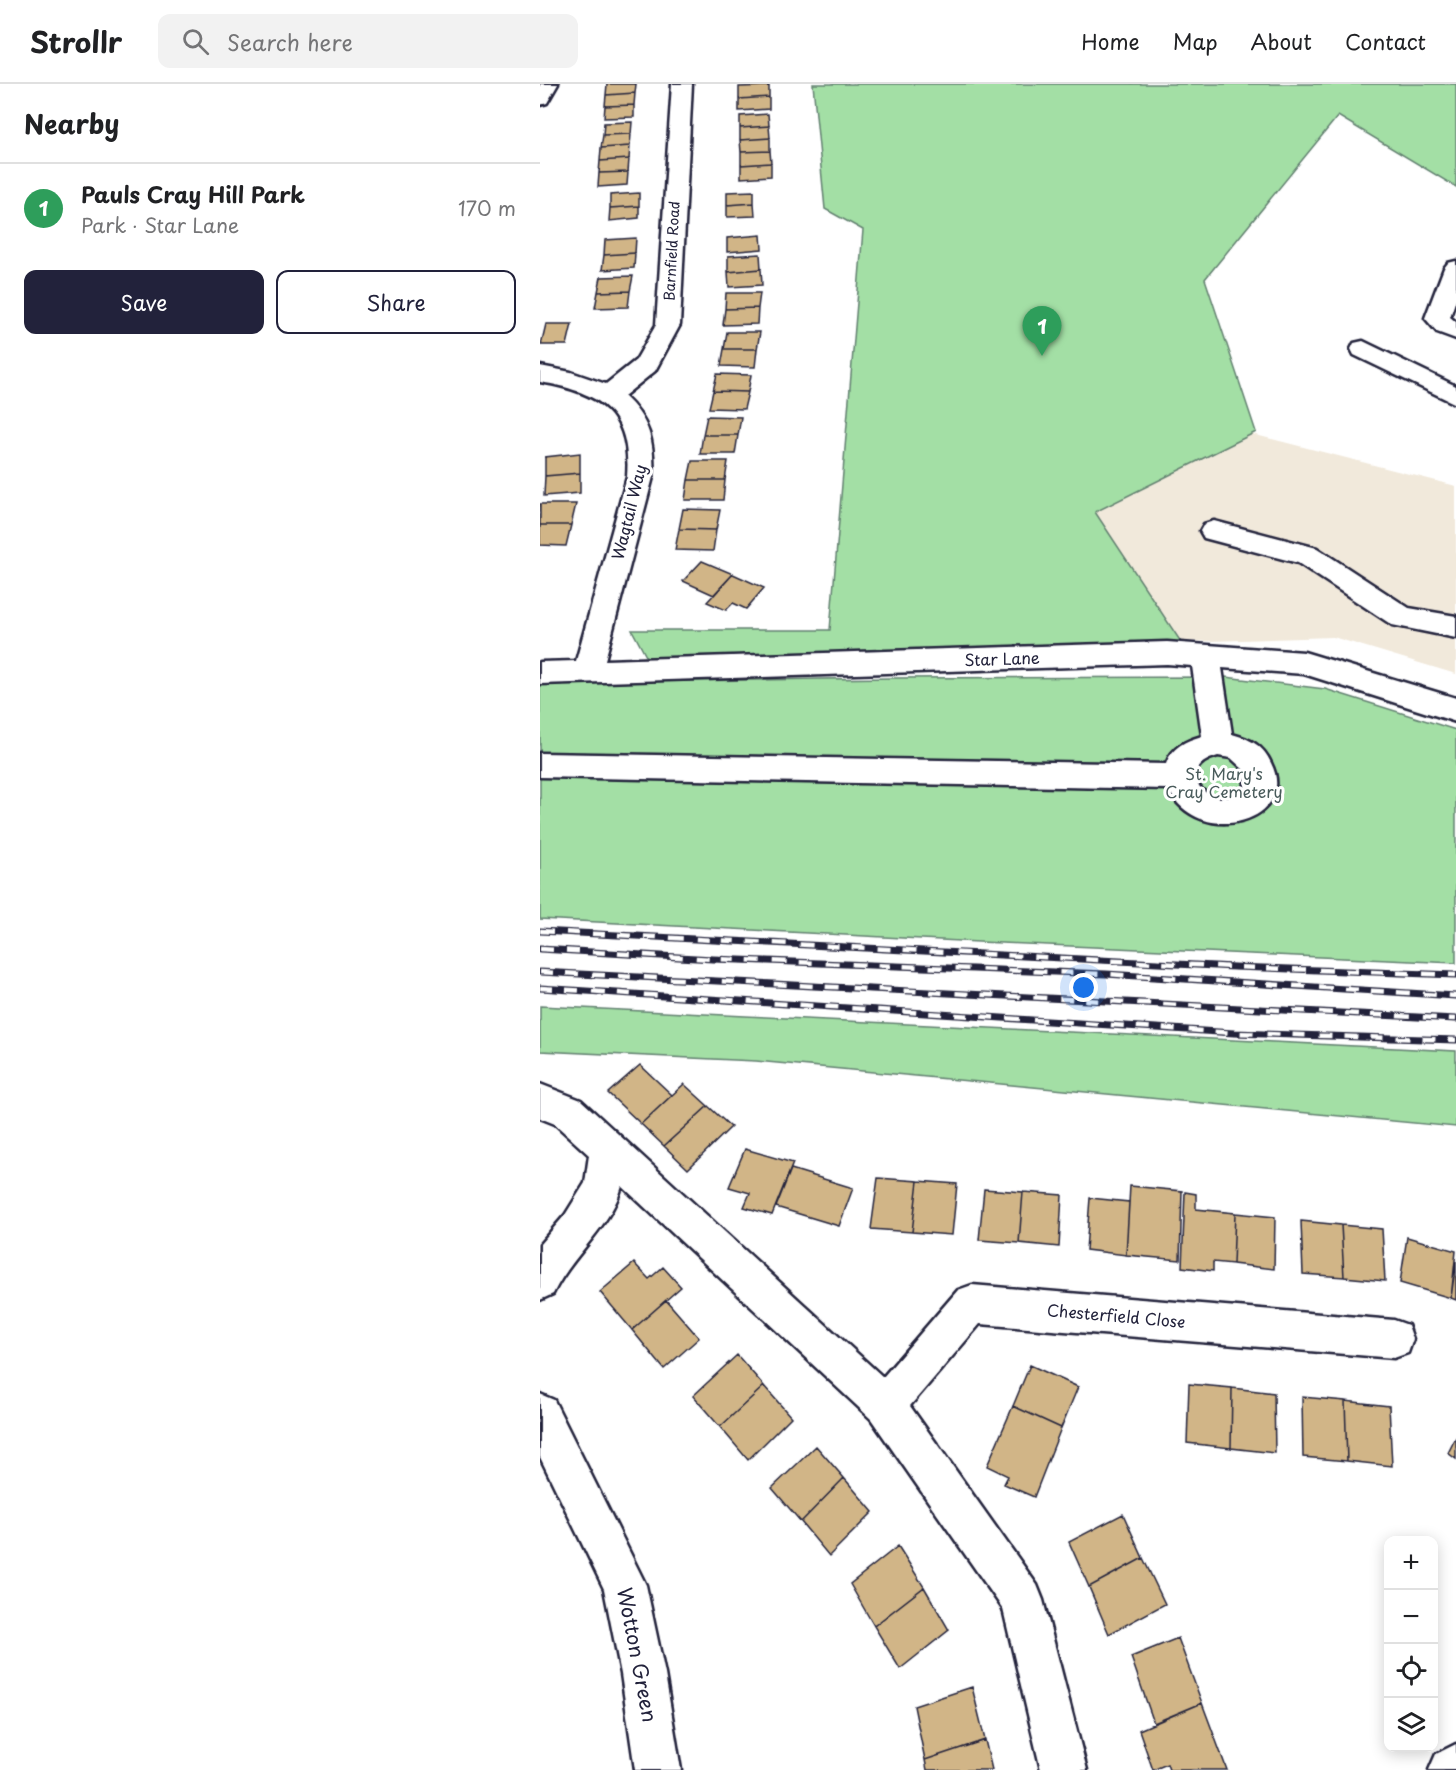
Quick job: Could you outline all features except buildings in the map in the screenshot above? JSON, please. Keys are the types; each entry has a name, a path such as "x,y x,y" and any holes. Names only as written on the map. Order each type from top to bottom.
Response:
{"street":[{"path":"540,99 548,84"},
{"name":"Barnfield Road","path":"609,396 646,365 668,325 682,84"},
{"path":"1456,268 1437,318 1446,327 1456,331"},
{"path":"1363,350 1456,396"},
{"name":"Wagtail Way","path":"540,374 585,384 609,396 623,408 636,427 642,448 643,461 587,673"},
{"path":"1214,531 1307,555 1402,617 1456,627"},
{"name":"Star Lane","path":"540,673 1167,653 1304,663 1456,710"},
{"path":"1205,655 1218,744"},
{"path":"1218,744 1244,751 1260,770 1262,782 1259,792 1252,801 1241,808 1228,811 1200,806 1181,788 1178,777 1185,757 1194,750 1218,744"},
{"path":"540,765 1178,777"},
{"path":"540,1101 568,1112 885,1405 1022,1600 1064,1770"},
{"path":"540,1281 549,1262 578,1228 603,1188 608,1148"},
{"name":"Chesterfield Close","path":"885,1405 972,1304 1394,1339"},
{"name":"Wotton Green","path":"540,1414 625,1585 643,1674 658,1770"},
{"path":"1452,1770 1456,1767"}],"shaded area":[{"path":"1252,434 1456,486 1456,674 1333,637 1181,642 1095,512"}],"green space":[{"path":"813,84 1456,84 1456,187 1338,116 1205,279 1256,432 1095,512 1181,642 647,658 632,630 830,630 863,230 825,209"},
{"name":"St. Mary's Cray Cemetery","path":"1225,677 1325,689 1456,730 1456,963 979,942 540,919 540,683 891,678"},
{"path":"540,1006 1456,1051 1456,1127 756,1061 540,1051"}],"railway":[{"path":"540,931 1234,967 1456,975"},
{"path":"540,949 713,959 1106,974 1456,996"},
{"path":"540,972 1456,1019"},
{"path":"540,988 1234,1033 1456,1040"}],"place":[{"name":"Pauls Cray Hill Park","path":"1042,356"}]}
